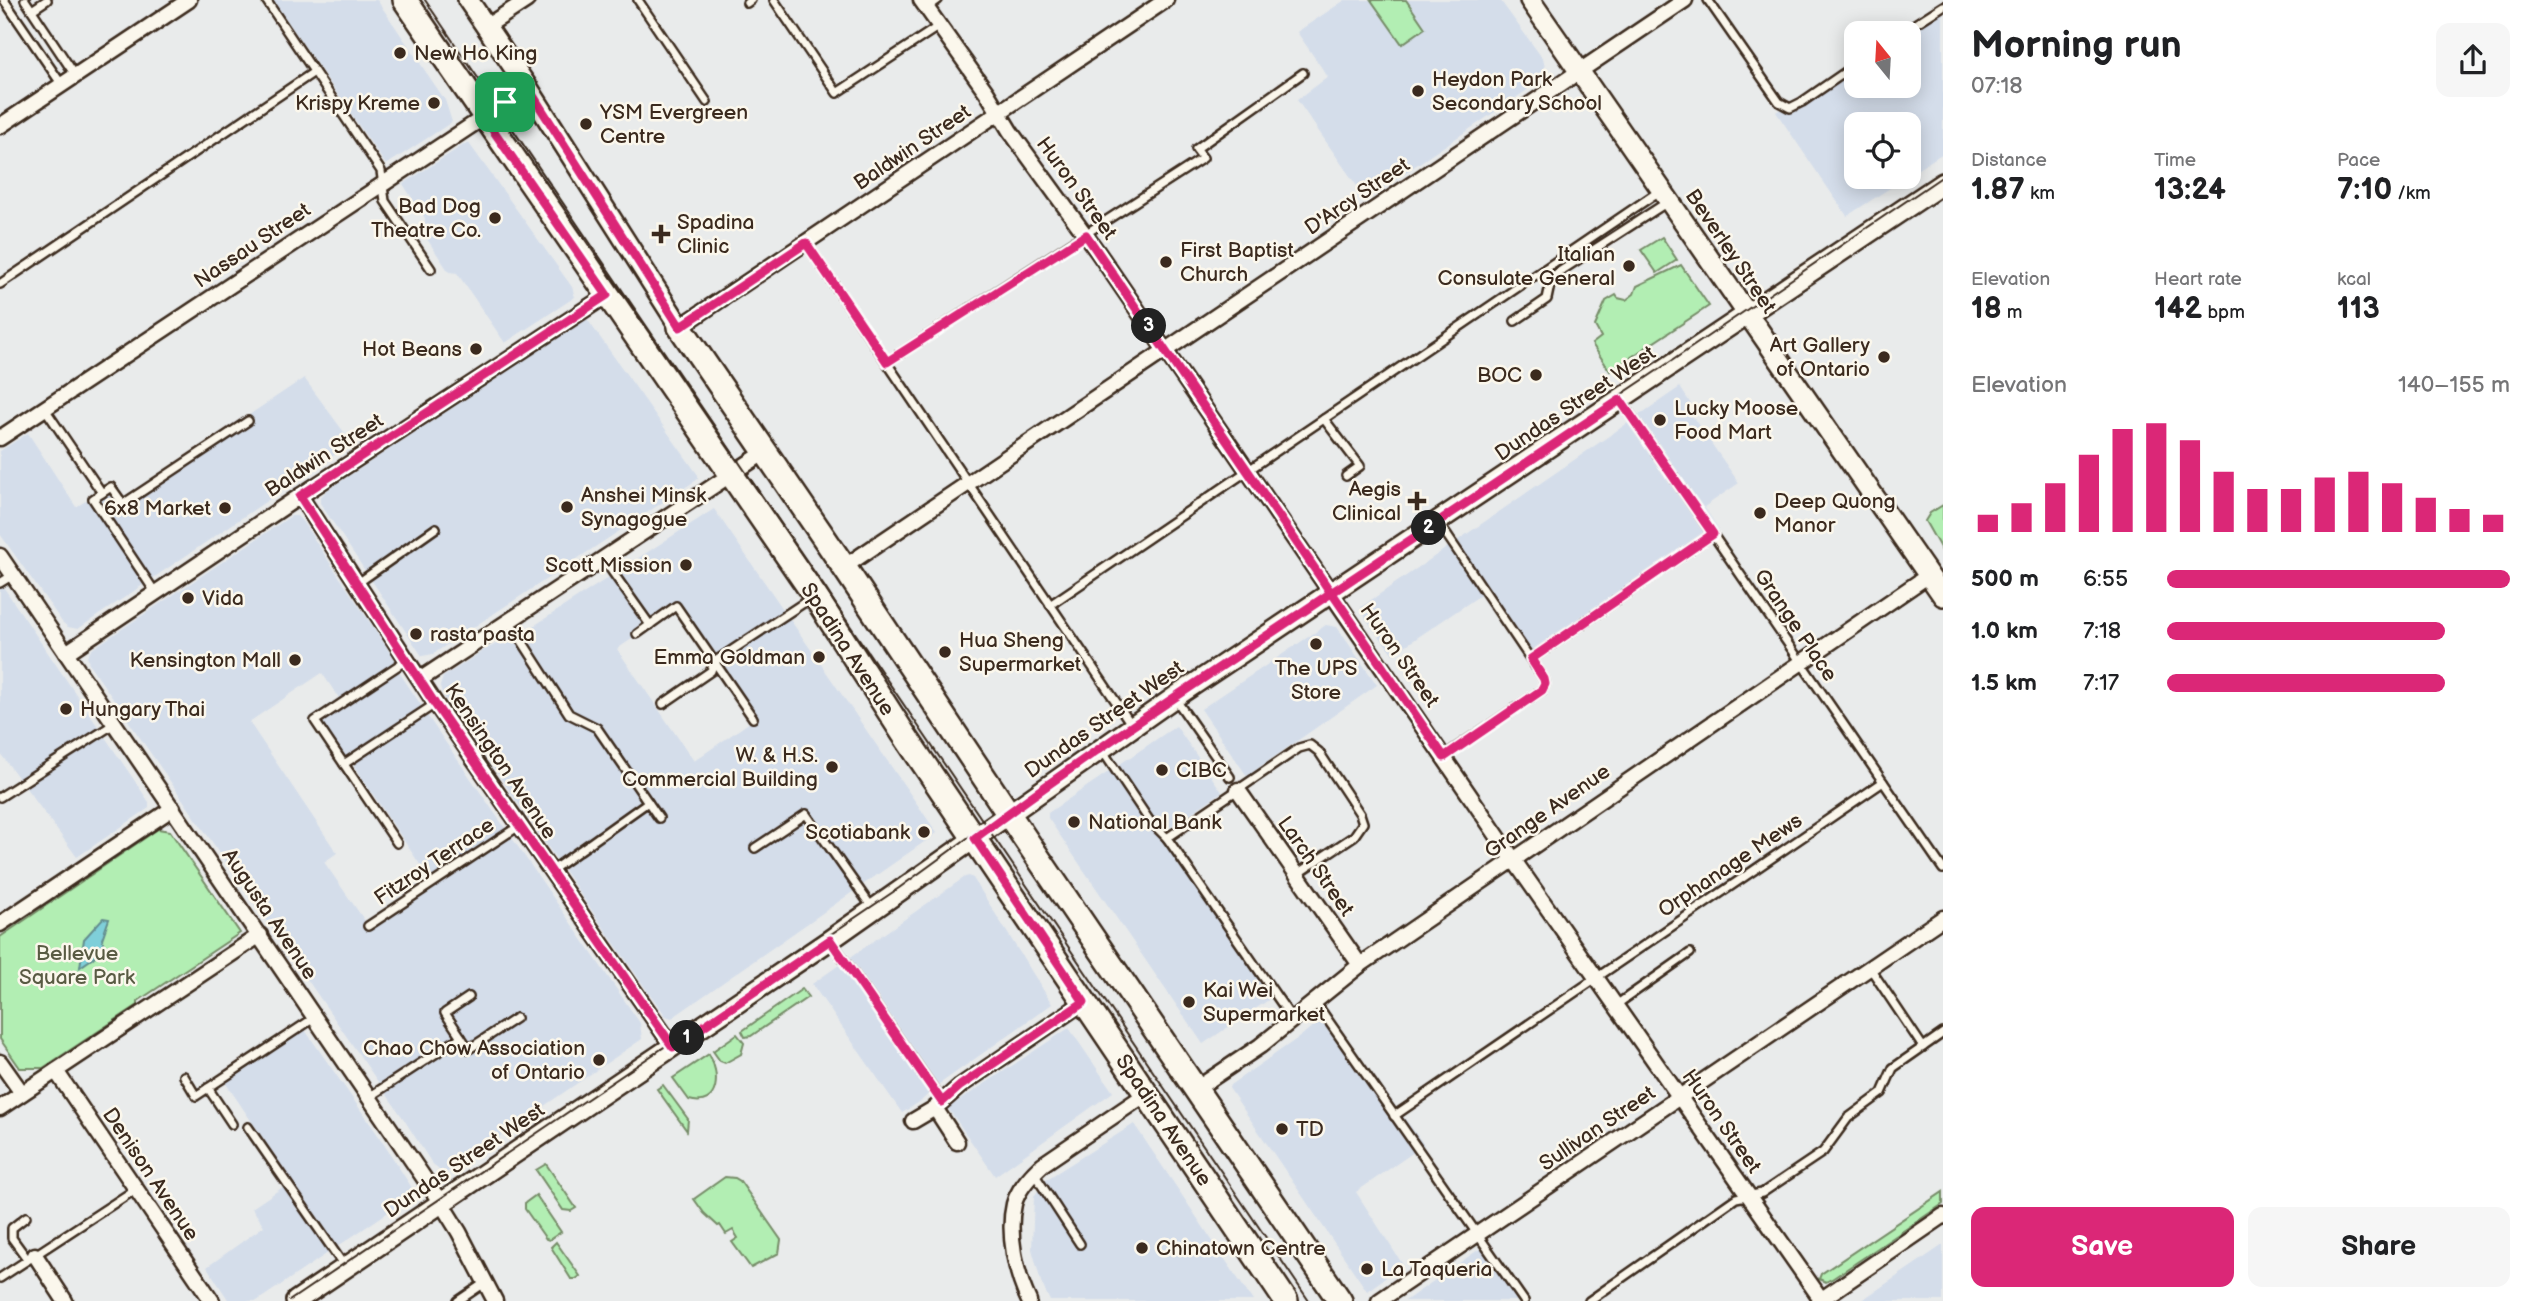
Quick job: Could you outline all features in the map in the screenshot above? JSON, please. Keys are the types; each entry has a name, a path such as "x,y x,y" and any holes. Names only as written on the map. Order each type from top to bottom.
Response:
{"main road":[{"name":"Spadina Avenue","path":"405,0 815,596 1286,1301"},
{"name":"Spadina Avenue","path":"468,0 528,88 680,327 1340,1301"},
{"name":"Beverley Street","path":"1530,0 1943,596"},
{"name":"Dundas Street West","path":"296,1301 830,940 1101,748 1943,183"}],"street":[{"path":"0,126 189,0"},
{"path":"487,26 527,0"},
{"name":"Baldwin Street","path":"680,327 1166,0"},
{"name":"D'Arcy Street","path":"844,567 1685,0"},
{"name":"Huron Street","path":"928,3 940,26 998,113 1086,235 1820,1300"},
{"name":"Nassau Street","path":"0,438 528,88"},
{"name":"Baldwin Street","path":"66,653 607,295"},
{"path":"421,679 765,452"},
{"name":"Kensington Avenue","path":"300,496 435,704 673,1047"},
{"name":"Augusta Avenue","path":"0,556 6,579 66,653 441,1203 495,1301"},
{"name":"Grange Avenue","path":"1196,1089 1260,1046 1360,965 1929,575"},
{"name":"Larch Street","path":"1234,783 1360,965"},
{"path":"0,925 173,808"},
{"name":"Sullivan Street","path":"1379,1301 1943,918"},
{"path":"0,1108 260,935"},
{"path":"914,1121 960,1086 1084,1002"},
{"path":"0,1062 22,1093"},
{"name":"Denison Avenue","path":"56,1071 212,1301"},
{"path":"1030,1301 1016,1264 1013,1244 1013,1205 1020,1191 1033,1172 1146,1094"},
{"path":"938,1105 957,1142"},
{"path":"1820,1300 1943,1216"},
{"path":"31,1257 65,1301"}],"lane":[{"path":"4,0 62,85"},
{"path":"25,0 75,75"},
{"path":"32,10 47,0"},
{"path":"266,0 381,171 385,201 430,269"},
{"path":"638,0 707,102"},
{"path":"774,0 837,93 940,26"},
{"path":"1707,0 1779,102 1790,108 1844,73"},
{"path":"1920,21 1943,6"},
{"path":"0,284 314,72"},
{"path":"887,362 1203,158 1196,149 1303,73"},
{"path":"1515,321 1547,299 1556,274 1666,195"},
{"path":"1050,605 1247,470 1666,195"},
{"path":"806,243 1132,727"},
{"name":"Grange Place","path":"1620,400 1943,869"},
{"path":"45,408 102,493"},
{"path":"1324,419 1360,466 1346,476"},
{"path":"156,593 93,499 111,487 123,504 248,421"},
{"path":"1438,522 1545,684 1542,690 1444,757"},
{"path":"358,583 436,528"},
{"path":"1531,659 1713,534"},
{"path":"604,559 650,625"},
{"path":"663,704 711,671 714,662 815,596"},
{"path":"637,634 676,606 753,718"},
{"path":"509,621 569,714 597,728 659,818"},
{"path":"397,843 315,721 408,659"},
{"path":"1175,698 1234,783"},
{"path":"344,764 435,704"},
{"path":"0,797 114,724"},
{"path":"1167,838 1234,783 1310,744 1319,752 1360,814 1363,823 1354,836 1297,874"},
{"path":"1101,748 1149,820 1167,838 1293,1021"},
{"name":"Orphanage Mews","path":"1394,1116 1883,782"},
{"path":"550,871 648,802"},
{"path":"755,848 806,814 873,910"},
{"name":"Fitzroy Terrace","path":"368,926 519,826"},
{"path":"830,940 890,1026 938,1105"},
{"path":"1616,1005 1690,953"},
{"path":"1870,968 1923,1047"},
{"path":"469,997 445,1013 469,1049 516,1017"},
{"path":"1316,1003 1524,1301"},
{"path":"184,1076 196,1096 315,1018"},
{"path":"1589,1301 1736,1198 1762,1193 1823,1152 1848,1118 1882,1093 1893,1068 1943,1033"},
{"path":"369,1097 461,1037"},
{"path":"208,1088 232,1124"},
{"path":"248,1126 345,1268"},
{"path":"1033,1172 1080,1244"},
{"path":"0,1278 136,1189"},
{"path":"26,1217 12,1228 12,1238 31,1257"},
{"path":"458,1301 486,1282"}],"shaded area":[{"path":"273,0 377,0 445,100 452,122 386,165"},
{"name":"Heydon Park Secondary School","path":"1345,0 1500,0 1543,59 1546,72 1539,82 1366,199 1297,100 1328,77 1297,32"},
{"path":"1943,1 1943,153 1921,167 1921,112 1844,112 1844,189 1889,189 1847,216 1776,112 1844,68 1844,98 1922,98 1922,21 1913,21"},
{"path":"468,142 572,287 575,297 505,343 457,273 449,272 425,236 425,218 403,184"},
{"path":"587,319 698,475 698,479 433,654 422,656 320,503 320,498 326,491"},
{"path":"304,378 352,443 78,629 68,627 62,622 0,534 0,451 28,433 76,507 115,483 126,498"},
{"path":"1680,387 1694,409 1690,413 1739,483 1704,507 1719,530 1525,657 1482,594 1393,654 1366,619 1361,607"},
{"path":"714,509 937,833 672,1018 666,1016 442,693 440,686 443,677 486,649 529,629","holes":["673,611 750,722 694,761 617,649"]},
{"path":"291,516 297,516 302,521 397,663 341,701 322,673 249,722 337,853 324,862 367,924 431,881 354,766 362,755 426,714 640,1023 642,1039 446,1173 431,1162 89,664 87,656 92,649"},
{"path":"0,582 149,802 149,808 77,857 0,753"},
{"path":"1326,625 1337,627 1377,685 1247,776 1201,709"},
{"path":"397,669 423,708 346,759 321,720"},
{"path":"1176,726 1222,792 1164,831 1273,997 1203,1044 1048,818 1048,813"},
{"path":"969,876 973,878 1052,1004 902,1113 812,984"},
{"path":"1328,1013 1424,1145 1356,1192 1403,1265 1367,1291 1229,1088"},
{"path":"1069,1028 1113,1092 995,1176 948,1108"},
{"path":"305,1030 414,1191 409,1198 257,1301 229,1301 207,1267 264,1226 252,1208 292,1181 225,1082"},
{"path":"1134,1124 1253,1301 1050,1301 1041,1282 1032,1249 1034,1196 1047,1179"},
{"path":"1488,1243 1528,1301 1405,1301"},
{"path":"1943,1245 1943,1301 1860,1301 1877,1290"}],"green space":[{"path":"1371,0 1406,0 1425,28 1402,44"},
{"path":"1662,237 1677,260 1657,273 1641,250"},
{"path":"1681,265 1709,306 1610,371 1592,344 1601,337 1595,326 1606,301 1616,295 1626,300 1634,294 1637,286"},
{"path":"1943,505 1943,553 1925,521 1930,513"},
{"name":"Bellevue Square Park","path":"158,829 170,831 240,933 43,1068 20,1068 0,1039 0,937"},
{"path":"802,989 808,997 751,1036 745,1037 742,1031"},
{"path":"737,1034 744,1043 741,1054 725,1063 720,1061 713,1051"},
{"path":"709,1054 716,1079 712,1094 707,1099 689,1100 673,1078"},
{"path":"663,1085 688,1119 687,1131 657,1089"},
{"path":"546,1164 576,1208 571,1211 563,1210 536,1170"},
{"path":"725,1177 740,1181 781,1240 779,1253 751,1268 732,1242 738,1238 733,1230 726,1234 694,1199"},
{"path":"1943,1192 1943,1204 1832,1279 1826,1282 1819,1279 1821,1274"},
{"path":"536,1195 561,1232 549,1240 525,1209 525,1203"},
{"path":"556,1242 580,1276 576,1279 571,1279 551,1247"}],"water":[{"path":"103,918 109,919 102,939 104,945 93,958 80,967 84,939"}],"tram line":[{"path":"425,0 1309,1301"},
{"path":"289,1301 899,888 1130,723 1943,176"}],"place":[{"name":"New Ho King","path":"400,53"},
{"name":"Heydon Park Secondary School","path":"1418,91"},
{"name":"Krispy Kreme","path":"434,103"},
{"name":"YSM Evergreen Centre","path":"586,124"},
{"name":"Bad Dog Theatre Co.","path":"495,218"},
{"name":"Spadina Clinic","path":"661,234"},
{"name":"First Baptist Church","path":"1166,262"},
{"name":"Italian Consulate General","path":"1629,266"},
{"name":"Hot Beans","path":"476,349"},
{"name":"Art Gallery of Ontario","path":"1884,357"},
{"name":"BOC","path":"1536,375"},
{"name":"Lucky Moose Food Mart","path":"1660,420"},
{"name":"Aegis Clinical","path":"1417,501"},
{"name":"Anshei Minsk Synagogue","path":"567,507"},
{"name":"6x8 Market","path":"225,508"},
{"name":"Deep Quong Manor","path":"1760,513"},
{"name":"Scott Mission","path":"686,565"},
{"name":"Vida","path":"188,598"},
{"name":"rasta pasta","path":"416,634"},
{"name":"The UPS Store","path":"1316,644"},
{"name":"Hua Sheng Supermarket","path":"945,652"},
{"name":"Emma Goldman","path":"819,657"},
{"name":"Kensington Mall","path":"295,660"},
{"name":"Hungary Thai","path":"66,709"},
{"name":"W. & H.S. Commercial Building","path":"832,767"},
{"name":"CIBC","path":"1162,770"},
{"name":"National Bank","path":"1074,822"},
{"name":"Scotiabank","path":"924,832"},
{"name":"Kai Wei Supermarket","path":"1189,1002"},
{"name":"Chao Chow Association of Ontario","path":"599,1060"},
{"name":"TD","path":"1282,1129"},
{"name":"Chinatown Centre","path":"1142,1248"},
{"name":"La Taqueria","path":"1367,1269"}],"route":[{"path":"505,102 484,117 607,295 300,496 435,704 673,1047 830,940 942,1102 960,1086 1084,1002 975,838 1008,813 1175,698 1331,593 1594,418 1620,400 1713,534 1531,659 1544,679 1542,690 1444,757 1331,593 1086,235 887,362 806,243 680,327 528,88 505,102"}]}
